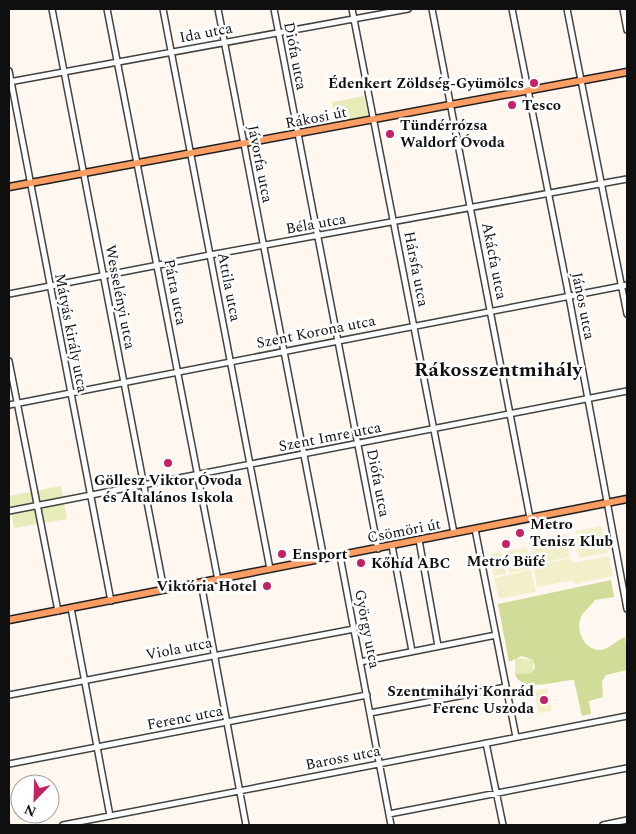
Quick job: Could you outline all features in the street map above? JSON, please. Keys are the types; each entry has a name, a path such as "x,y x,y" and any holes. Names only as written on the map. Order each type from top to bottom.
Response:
{"main road":[{"name":"Rákosi út","path":"9,187 627,72"},
{"name":"Csömöri út","path":"9,620 627,499"}],"street":[{"name":"Wesselényi utca","path":"52,9 164,590"},
{"name":"Párta utca","path":"107,9 218,580"},
{"name":"Attila utca","path":"163,9 270,569"},
{"name":"Jávorfa utca","path":"218,9 324,559"},
{"name":"Diófa utca","path":"274,9 378,549"},
{"name":"Hársfa utca","path":"352,9 454,533"},
{"name":"Ida utca","path":"10,82 408,9"},
{"name":"Akácfa utca","path":"432,9 530,518"},
{"name":"János utca","path":"512,9 569,297 627,608"},
{"path":"567,9 602,183 625,285 627,314"},
{"path":"623,9 627,30"},
{"name":"Mátyás király utca","path":"9,70 111,601"},
{"name":"Béla utca","path":"9,294 627,178"},
{"name":"Szent Korona utca","path":"9,405 625,285"},
{"path":"9,361 58,611"},
{"name":"Szent Imre utca","path":"9,511 627,391"},
{"path":"475,530 516,737"},
{"path":"419,540 438,646"},
{"path":"392,546 412,651"},
{"name":"György utca","path":"340,556 391,825"},
{"path":"202,583 246,825"},
{"path":"71,608 110,816"},
{"name":"Viola utca","path":"9,694 354,629"},
{"path":"360,662 496,635"},
{"path":"370,713 506,687"},
{"name":"Ferenc utca","path":"9,764 367,695"},
{"name":"Baross utca","path":"63,825 627,716"},
{"path":"486,743 503,825"},
{"path":"389,814 627,768"},
{"path":"603,825 627,820"}],"green space":[{"path":"364,96 369,118 336,124 332,102"},
{"path":"61,486 67,519 14,528 9,496"},
{"path":"611,580 614,597 595,600 582,615 579,627 585,643 595,649 607,648 625,637 627,670 606,675 602,681 603,697 589,701 591,714 582,716 574,680 532,685 519,680 515,674 532,673 535,667 533,660 522,656 509,662 498,604"},
{"path":"515,658 533,660 533,673 515,674"}],"shaded area":[{"path":"601,526 608,553 579,558 576,531"},
{"path":"566,534 570,557 534,564 529,541"},
{"path":"527,548 531,569 510,573 506,551"},
{"path":"501,552 506,574 494,576 490,554"},
{"path":"609,556 613,576 575,584 574,580 537,587 533,566 571,558 572,563"},
{"path":"531,570 536,592 499,599 494,578"},
{"path":"547,688 552,711 539,713 534,691"}],"place":[{"name":"Édenkert Zöldség-Gyümölcs","path":"534,83"},
{"name":"Tesco","path":"512,105"},
{"name":"Tündérrózsa Waldorf Óvoda","path":"390,134"},
{"name":"Göllesz Viktor Óvoda és Általános Iskola","path":"168,463"},
{"name":"Metro Tenisz Klub","path":"520,533"},
{"name":"Metró Büfé","path":"506,544"},
{"name":"Ensport","path":"282,554"},
{"name":"Kőhíd ABC","path":"361,563"},
{"name":"Viktória Hotel","path":"267,586"},
{"name":"Szentmihályi Konrád Ferenc Uszoda","path":"544,700"}],"district":[{"name":"Rákosszentmihály","path":"498,370"}]}
